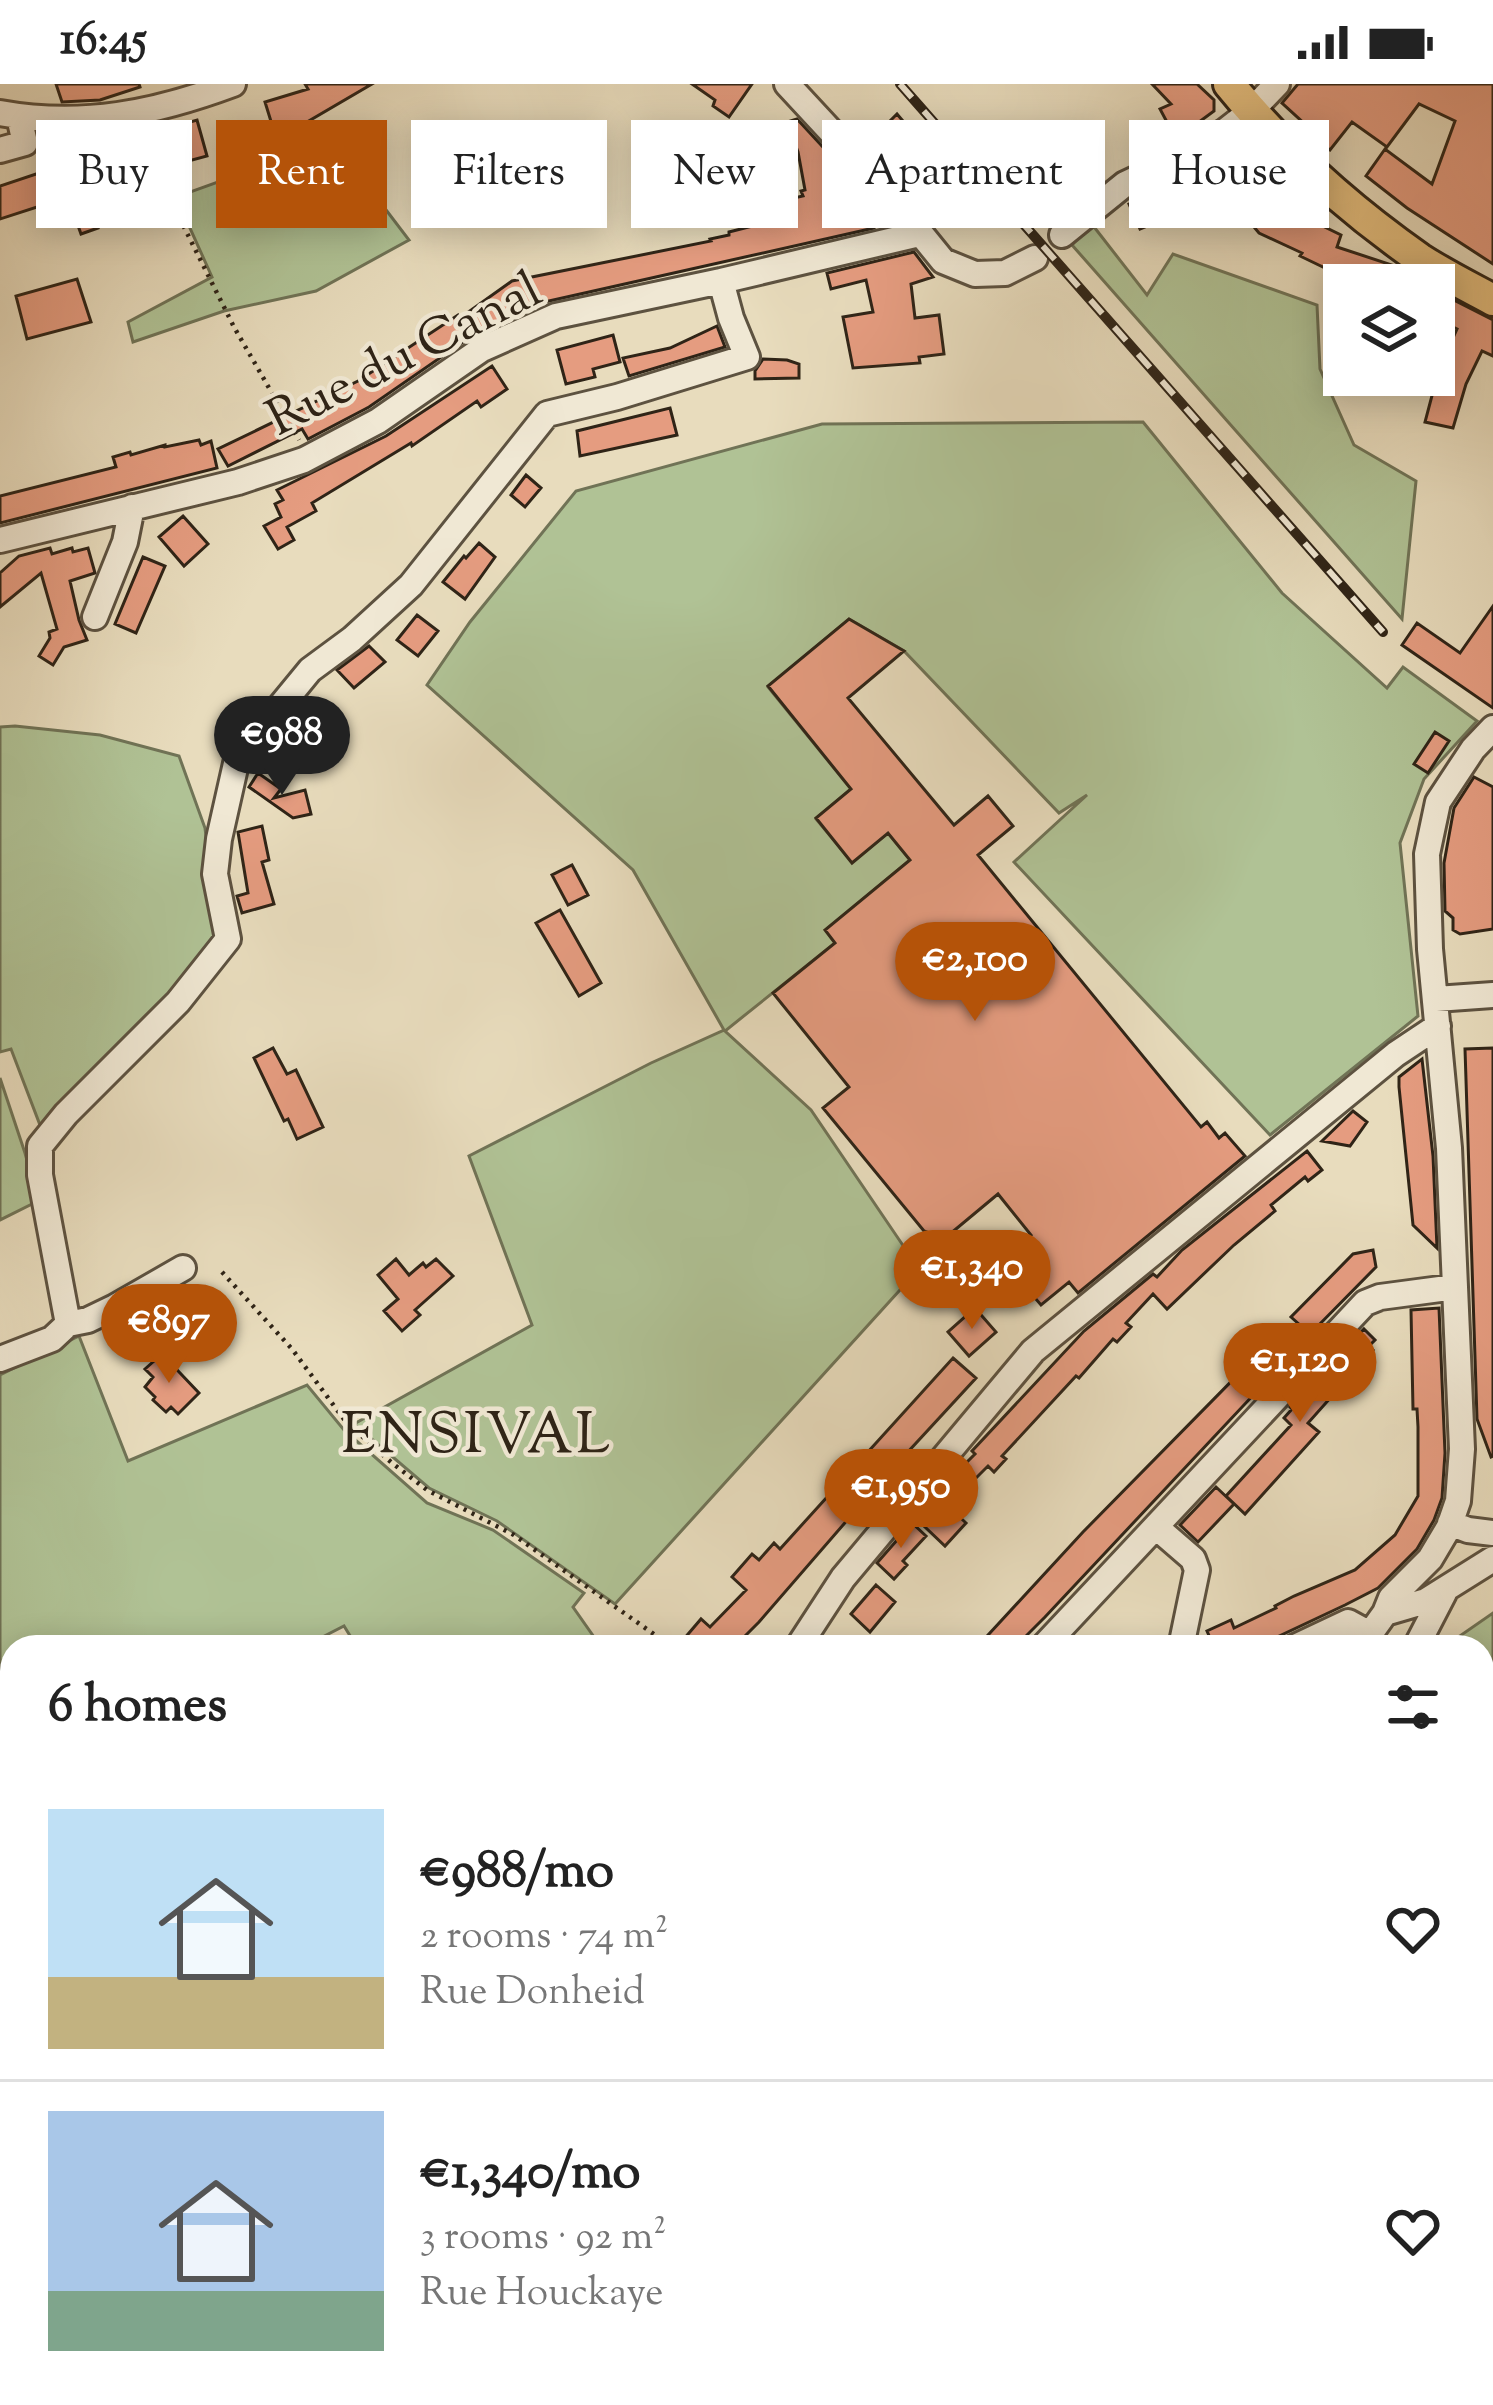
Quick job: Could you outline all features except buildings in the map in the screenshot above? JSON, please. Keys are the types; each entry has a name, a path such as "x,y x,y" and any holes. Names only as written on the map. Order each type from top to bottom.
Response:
{"main road":[{"path":"1229,84 1335,192 1421,260 1493,300"}],"street":[{"path":"0,150 25,143 18,116 115,118 232,84"},
{"path":"788,84 943,261 975,274 1005,273 1035,258"},
{"path":"1061,235 1125,184 1224,132 1277,84"},
{"name":"Rue du Canal","path":"0,540 238,482 309,457 378,421 482,349 556,316 919,234"},
{"path":"68,1324 40,1175 40,1146 178,1002 228,939 215,874 237,758 310,670 411,585 548,414 747,357 721,281"},
{"path":"95,617 125,542 132,507"},
{"path":"1365,1635 1430,1559 1458,1501 1462,1462 1449,1148 1430,950 1427,854 1438,802 1493,728"},
{"path":"1436,999 1493,995"},
{"path":"806,1635 843,1578 1033,1351 1396,1054 1438,1026"},
{"path":"0,1359 52,1339 68,1324 116,1307 182,1268"},
{"path":"1054,1635 1365,1303 1455,1287"},
{"path":"1450,1523 1493,1533"},
{"path":"1156,1527 1193,1558 1197,1570 1183,1635"},
{"path":"1388,1606 1426,1601 1493,1559"},
{"path":"1421,1635 1446,1591"}],"path":[{"path":"142,111 170,199 234,327 309,457"},
{"path":"222,1271 292,1349 346,1421 392,1463 427,1490 514,1535 655,1635"}],"green space":[{"path":"216,183 216,228 387,228 387,211 409,240 316,291 224,311 133,342 128,322 212,277 190,228 192,191"},
{"path":"1087,228 1095,228 1147,295 1173,254 1317,305 1323,396 1332,396 1354,445 1416,481 1402,619 1072,245"},
{"path":"1143,422 1282,593 1387,688 1403,667 1477,721 1424,779 1400,843 1418,1016 1270,1135 1014,862 1087,795 1059,813 904,651 849,619 768,687 851,789 816,819 852,862 888,833 910,860 826,930 835,943 725,1031 811,1110 919,1269 615,1604 497,1521 429,1488 354,1424 532,1325 469,1156 724,1030 633,870 427,685 470,622 576,491 822,424"},
{"path":"0,727 100,735 179,756 205,828 218,937 197,974 40,1125 11,1049 0,1052"},
{"path":"0,1078 38,1201 0,1220"},
{"path":"79,1336 128,1461 307,1385 344,1430 427,1503 493,1530 584,1593 573,1607 593,1635 350,1635 344,1626 326,1635 0,1635 0,1375"},
{"path":"1493,1613 1493,1635 1461,1635"}],"railway":[{"path":"900,84 1383,632"}],"district":[{"name":"ENSIVAL","path":"477,1432"}]}
